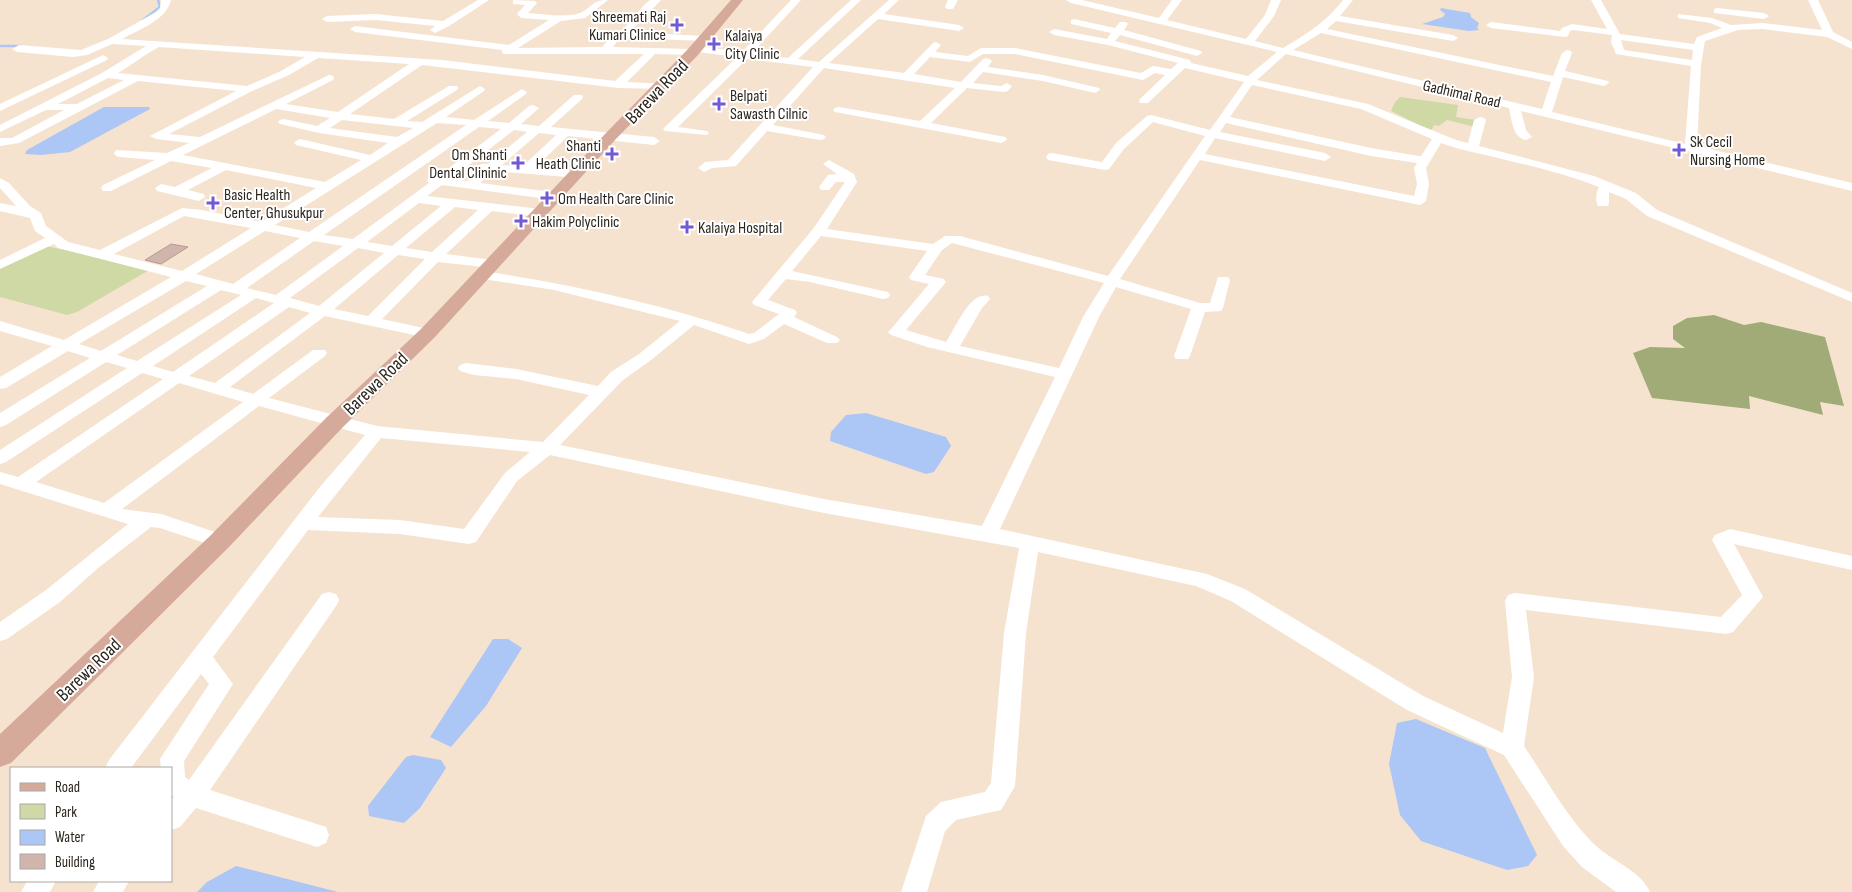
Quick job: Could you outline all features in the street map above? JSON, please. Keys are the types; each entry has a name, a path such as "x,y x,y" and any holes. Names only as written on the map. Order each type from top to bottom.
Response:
{"main road":[{"name":"Barewa Road","path":"0,754 220,541 335,422 428,333 576,176 611,136 698,47 737,0"}],"street":[{"path":"23,44 17,49 73,54 83,53 159,14 164,9 166,0"},
{"path":"388,60 484,0"},
{"path":"516,2 532,4 522,14 524,16 559,18 582,16 603,0"},
{"path":"623,35 647,7 656,0"},
{"path":"703,133 670,129 745,55 796,0"},
{"path":"791,60 856,0"},
{"path":"704,168 709,165 732,162 822,64 894,0"},
{"name":"Gadhimai Road","path":"1071,0 1162,21 1207,44 1249,42 1852,186"},
{"path":"1109,42 1118,31 1126,0"},
{"path":"1162,21 1177,0"},
{"path":"1249,42 1269,16 1276,0"},
{"path":"988,534 1014,483 1091,317 1112,281 1249,81 1284,51 1320,30 1334,18 1348,0"},
{"path":"1596,0 1607,22 1616,34 1616,42 1620,52 1696,64"},
{"path":"1813,0 1829,34"},
{"path":"1710,1 1720,17 1712,21"},
{"path":"1717,11 1825,23"},
{"path":"877,16 959,28"},
{"path":"1682,16 1712,21 1729,28"},
{"path":"327,19 376,17 446,24"},
{"path":"482,68 559,18"},
{"path":"1334,18 1453,38"},
{"path":"1074,22 1118,31 1207,44"},
{"path":"1491,25 1565,33 1565,30 1572,27 1698,48"},
{"path":"1691,148 1696,64 1700,39 1711,37 1729,28 1746,25 1829,34 1840,38 1852,46"},
{"path":"355,29 531,52 605,50 651,52 698,47"},
{"path":"1320,30 1558,77 1604,83"},
{"path":"1054,32 1109,42 1249,81 1364,106 1438,138 1472,149 1518,158 1606,186 1631,196 1652,213 1852,298"},
{"path":"605,50 616,37 623,35 745,55 822,64 964,85 1004,89 1007,86"},
{"path":"110,38 157,45 419,62 618,85 661,86"},
{"path":"1144,101 1207,44"},
{"path":"0,129 106,75 133,60 136,55 157,45"},
{"path":"618,85 651,52"},
{"path":"906,76 929,54 970,59 977,54 1015,52 1143,77 1153,69 1173,73"},
{"path":"1546,113 1567,53"},
{"path":"923,125 981,69 987,60 977,54"},
{"path":"202,141 156,136 248,89 285,73 315,55"},
{"path":"0,108 103,58"},
{"path":"369,158 300,143 419,62"},
{"path":"981,69 1043,78 1095,90"},
{"path":"106,75 248,89"},
{"path":"0,142 15,141 138,77"},
{"path":"107,188 329,78"},
{"path":"395,123 453,88"},
{"path":"0,384 185,275 480,89"},
{"path":"237,288 403,176 522,92"},
{"path":"470,185 578,97"},
{"path":"952,97 965,99"},
{"path":"274,105 395,123 478,124 654,141"},
{"path":"1514,105 1520,131 1526,138"},
{"path":"42,107 79,107"},
{"path":"19,485 283,301 356,243 512,127 533,108"},
{"path":"839,110 1001,139"},
{"path":"1052,157 1105,166 1120,146 1151,118 1214,134 1324,157"},
{"path":"1224,120 1371,152 1419,160 1426,159"},
{"path":"1472,149 1480,120"},
{"path":"284,122 319,130 398,141"},
{"path":"764,127 820,137"},
{"path":"524,171 564,133"},
{"path":"1198,156 1420,201 1424,184 1420,168 1438,138"},
{"path":"120,153 170,157 327,186"},
{"path":"462,164 576,176"},
{"path":"829,164 850,177"},
{"path":"177,192 225,166"},
{"path":"403,176 556,196"},
{"path":"825,188 832,178 850,177"},
{"path":"102,255 182,212 202,214 314,237 435,257 692,319 750,340 759,336 790,313 759,302 818,232 851,182 850,177"},
{"path":"1603,204 1602,190 1606,186"},
{"path":"2,187 30,213"},
{"path":"161,188 199,197"},
{"path":"416,199 540,213"},
{"path":"219,388 322,310 452,204"},
{"path":"0,207 36,216 40,228 63,245 283,301 428,333"},
{"path":"372,320 435,257 488,208"},
{"path":"818,232 934,248 950,239 960,240 1112,281 1199,307 1216,308 1223,280"},
{"path":"0,264 54,239"},
{"path":"934,248 934,253 916,277 939,282 896,332 951,348 1064,374"},
{"path":"782,274 810,278 883,295"},
{"path":"0,421 220,284"},
{"path":"0,458 254,293"},
{"path":"951,348 976,305 984,299"},
{"path":"1182,356 1199,307"},
{"path":"783,318 832,340"},
{"path":"304,523 400,527 469,537 511,477 547,448 616,376 645,357 692,319"},
{"path":"0,326 103,357 377,432 547,448 824,506 988,534 1200,579 1238,595 1415,703 1512,748 1572,838 1591,858 1636,892"},
{"path":"107,512 319,353"},
{"path":"466,368 516,374 600,392"},
{"path":"118,767 326,493 377,432"},
{"path":"0,478 107,512 126,517 149,518 182,527 220,541"},
{"path":"0,633 53,596 91,563 149,518"},
{"path":"1512,748 1523,677 1515,600 1726,626 1753,597 1722,540 1730,536 1852,563"},
{"path":"914,892 935,824 950,810 992,802 1003,786 1015,633 1029,544"},
{"path":"172,818 191,795 329,600"},
{"path":"201,658 222,684 172,759 174,783 191,795 317,835"},
{"path":"34,892 42,882"},
{"path":"106,892 115,882"}],"green space":[{"path":"1400,97 1458,105 1456,117 1476,120 1475,127 1447,120 1439,126 1434,125 1431,131 1391,111 1395,102"},
{"path":"42,245 151,269 77,312 67,315 0,297 0,267"},
{"path":"1714,315 1744,325 1761,322 1825,337 1844,406 1820,402 1823,415 1749,396 1750,409 1652,398 1633,353 1650,347 1685,348 1673,339 1673,326 1687,318"}],"water":[{"path":"1441,8 1470,13 1471,17 1479,23 1477,28 1479,30 1469,31 1422,24 1443,17 1445,14 1440,10"},
{"path":"104,107 149,107 150,109 70,152 41,155 25,154 27,150"},
{"path":"866,413 946,437 951,446 934,472 926,474 830,441 831,432 846,415"},
{"path":"493,639 508,639 522,648 486,706 451,747 430,737"},
{"path":"1416,719 1485,748 1537,855 1528,866 1507,870 1421,841 1400,815 1389,764 1397,723"},
{"path":"413,755 441,760 446,768 420,808 404,823 369,816 368,806 406,757"},
{"path":"236,866 338,892 197,892 207,882"}],"building":[{"path":"171,244 188,247 161,264 145,260"}],"waterway":[{"path":"143,20 160,7 158,0"},
{"path":"0,46 21,46"}],"place":[{"name":"Shreemati Raj Kumari Clinice","path":"677,25"},
{"name":"Kalaiya City Clinic","path":"714,44"},
{"name":"Belpati Sawasth Cilnic","path":"719,104"},
{"name":"Sk Cecil Nursing Home","path":"1679,150"},
{"name":"Shanti Heath Clinic","path":"612,154"},
{"name":"Om Shanti Dental Clininic","path":"518,163"},
{"name":"Om Health Care Clinic","path":"547,198"},
{"name":"Basic Health Center, Ghusukpur","path":"213,203"},
{"name":"Hakim Polyclinic","path":"521,221"},
{"name":"Kalaiya Hospital","path":"687,227"}]}
